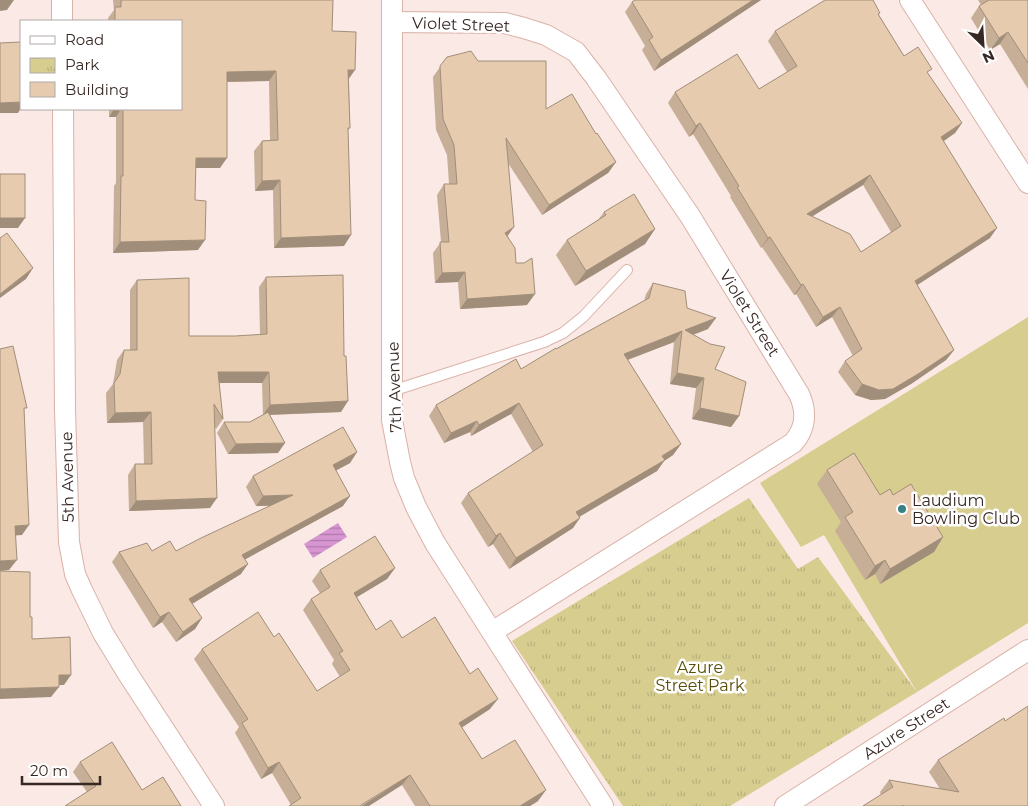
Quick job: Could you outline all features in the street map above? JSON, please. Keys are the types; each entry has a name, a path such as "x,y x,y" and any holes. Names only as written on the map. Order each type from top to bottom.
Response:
{"street":[{"path":"62,0 62,20"},
{"name":"7th Avenue","path":"392,0 392,420 400,462 410,493 435,543 603,806"},
{"path":"910,0 1028,183"},
{"name":"Violet Street","path":"392,22 505,24 546,35 576,52 596,78 690,216 799,394 804,411 805,421 799,437 793,443 492,632"},
{"name":"5th Avenue","path":"62,110 66,419 71,559 75,574 103,633 214,806"},
{"name":"Azure Street","path":"784,806 1028,650"}],"lane":[{"path":"392,391 544,342 563,333 583,318 627,270"}],"green space":[{"name":"Laudium Bowling Club","path":"1028,317 1028,623 917,692 824,535 801,547 760,483"},
{"name":"Azure Street Park","path":"749,498 798,569 818,557 917,692 730,806 623,806 512,641"}],"shaded area":[{"path":"338,523 347,537 313,558 304,544"}],"building":[{"path":"121,0 333,0 332,31 356,32 355,70 348,70 351,235 281,238 280,180 262,181 262,141 278,140 276,71 227,72 227,158 196,158 195,200 206,201 205,240 120,242 123,110 182,110 182,20 115,20 115,7 121,7"},
{"path":"635,0 753,0 661,60 649,40 653,37 632,2"},
{"path":"825,0 873,0 880,13 878,14 904,56 918,47 932,69 927,72 962,123 941,137 997,228 915,281 954,350 893,389 879,390 862,384 845,361 862,349 840,307 823,317 803,284 801,285 770,237 768,238 737,187 739,186 700,123 696,126 675,92 737,54 759,89 797,66 775,31","holes":["870,175 901,226 861,252 850,234 807,214"]},
{"path":"989,0 1028,0 1028,63 1008,32 999,38 979,6"},
{"path":"20,42 20,102 0,103 0,43"},
{"path":"471,51 478,61 546,61 546,109 572,94 596,134 616,162 549,205 506,138 514,227 505,233 515,248 516,263 524,263 532,258 535,294 467,299 465,272 442,273 440,242 449,242 444,184 457,184 454,145 443,119 440,66 447,57"},
{"path":"0,174 25,174 25,218 0,218"},
{"path":"634,194 655,229 586,271 567,240 606,215 604,212"},
{"path":"7,233 33,268 0,294 0,238"},
{"path":"343,275 344,356 346,356 348,401 270,405 269,372 218,372 223,419 214,404 217,498 136,501 135,464 152,464 151,412 115,413 114,383 120,374 124,350 137,350 137,280 189,278 189,336 235,336 267,334 266,277"},
{"path":"653,283 685,291 687,308 716,318 685,330 710,344 725,347 715,369 746,382 739,416 700,408 704,378 677,373 682,331 624,354 681,444 662,456 665,460 576,512 580,518 516,558 500,533 496,536 468,493 543,445 519,403 479,425 477,421 451,433 436,405 516,359 521,369 649,298"},
{"path":"13,346 27,408 24,408 29,525 15,526 17,560 0,561 0,349"},
{"path":"268,412 285,443 236,444 224,422 250,422"},
{"path":"343,427 357,452 333,465 350,496 242,555 248,564 189,599 202,618 183,632 169,612 160,617 119,552 147,543 152,551 170,541 176,551 293,495 263,496 253,476"},
{"path":"854,453 880,495 890,489 893,495 911,484 943,537 890,569 885,560 875,566 845,517 853,512 827,470"},
{"path":"375,536 395,568 354,593 376,630 391,620 402,638 435,617 470,674 478,668 498,699 459,723 482,759 515,740 546,790 520,806 430,806 410,775 361,806 289,806 301,798 279,762 268,768 242,723 248,719 202,649 258,612 274,637 279,633 317,691 350,670 339,653 343,651 311,599 330,587 320,570"},
{"path":"0,571 30,572 32,639 70,637 71,675 59,675 59,687 0,689"},
{"path":"1028,706 1028,806 863,806 893,787 889,780 959,792 938,760 1004,718 1005,721"},
{"path":"112,742 142,790 163,777 181,806 65,806 96,786 80,762"}],"place":[{"name":"Laudium Bowling Club","path":"902,509"}]}
